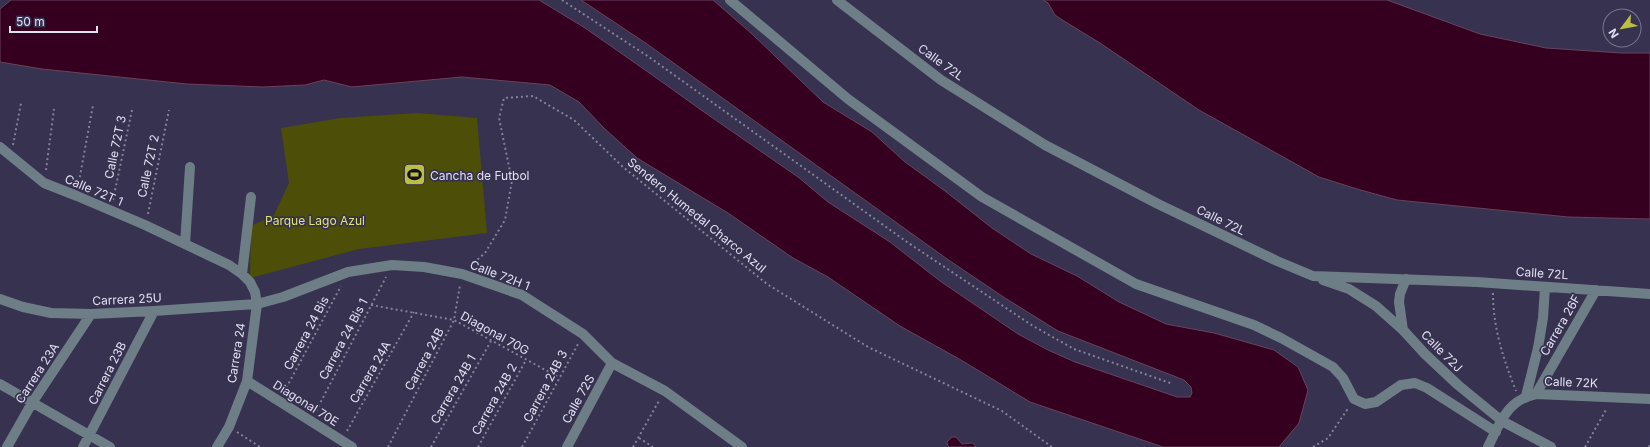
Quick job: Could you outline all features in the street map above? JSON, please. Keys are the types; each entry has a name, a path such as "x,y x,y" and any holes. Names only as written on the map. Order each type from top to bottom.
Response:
{"street":[{"path":"730,0 848,99 982,197 1136,284 1254,325 1281,338 1332,367 1343,378 1354,399 1365,404 1376,402 1401,385 1415,383 1427,388 1496,432"},
{"name":"Calle 72L","path":"837,0 941,80 1045,145 1158,204 1277,261 1314,276 1406,278 1650,294"},
{"name":"Calle 72T 1","path":"0,147 44,183 145,225 229,265 250,282 255,292 257,304"},
{"path":"185,244 190,167"},
{"path":"242,274 251,197"},
{"name":"Calle 72H 1","path":"257,304 283,297 348,272 392,265 424,267 462,274 522,294 583,334 612,363 665,391 742,447"},
{"name":"Calle 72J","path":"1314,276 1349,289 1376,306 1403,330 1424,354 1458,385 1502,420 1552,447"},
{"path":"1403,330 1399,302 1400,294 1406,278"},
{"path":"1488,447 1511,406 1527,396 1543,318 1545,287"},
{"name":"Carrera 26F","path":"1527,396 1596,290"},
{"name":"Carrera 25U","path":"0,300 51,313 91,314 257,304"},
{"name":"Carrera 24","path":"217,447 229,427 247,381 257,304"},
{"name":"Carrera 23B","path":"83,447 154,311"},
{"name":"Carrera 23A","path":"7,447 32,403 91,314"},
{"name":"Calle 72S","path":"567,447 612,363"},
{"name":"Diagonal 70E","path":"247,381 352,447"},
{"path":"0,384 110,447"},
{"name":"Calle 72K","path":"1527,396 1650,399"}],"path":[{"path":"562,0 649,57 907,242 1033,326 1074,349 1173,384"},
{"name":"Sendero Humedal Charco Azul","path":"462,274 485,253 505,220 512,181 499,118 504,98 533,96 574,120 623,167 767,284 868,347 1002,411 1052,447"},
{"path":"11,156 21,103"},
{"path":"77,196 93,104"},
{"path":"44,183 54,109"},
{"name":"Calle 72T 3","path":"110,210 132,110"},
{"name":"Calle 72T 2","path":"145,225 169,110"},
{"name":"Carrera 24 Bis 1","path":"310,421 392,265"},
{"name":"Carrera 24 Bis","path":"279,402 348,272"},
{"name":"Carrera 24B","path":"388,447 454,320 462,274"},
{"path":"1493,283 1496,329 1504,359 1527,396"},
{"name":"Diagonal 70G","path":"372,305 454,320 560,378"},
{"name":"Carrera 24A","path":"342,440 414,312"},
{"name":"Carrera 24B 3","path":"522,447 583,334"},
{"name":"Carrera 24B 1","path":"431,447 492,341"},
{"name":"Carrera 24B 2","path":"478,447 526,360"},
{"path":"633,447 665,391"},
{"path":"1585,447 1612,397"},
{"path":"1313,447 1328,438 1354,399"},
{"path":"229,427 260,447"},
{"path":"639,437 653,447"}],"green space":[{"name":"Cancha de Futbol","path":"417,113 477,118 487,233 359,249 250,278 251,226 274,215 289,183 281,128 340,118"}],"shaded area":[{"path":"11,0 539,0 585,28 798,177 828,202 890,242 940,281 1018,334 1075,362 1177,397 1190,397 1192,393 1191,387 1184,380 1058,331 1005,298 950,261 647,44 581,0 713,0 752,34 823,102 872,132 905,162 992,228 1031,254 1077,276 1119,302 1166,324 1214,333 1274,350 1298,367 1308,390 1299,423 1279,447 1163,447 1030,402 961,360 900,326 828,277 793,258 728,213 637,158 605,129 579,102 550,85 462,77 352,87 324,80 305,85 263,87 187,84 42,69 0,62 0,9"},
{"path":"1043,0 1387,0 1480,34 1546,48 1621,53 1650,53 1650,219 1568,217 1397,200 1319,177 1199,110 1100,43 1055,15 1048,3"},
{"path":"952,437 956,437 962,444 973,443 976,447 948,447 947,442"}],"place":[{"name":"Cancha de Futbol","path":"415,175"}],"park label":[{"name":"Parque Lago Azul","path":"315,220"}]}
